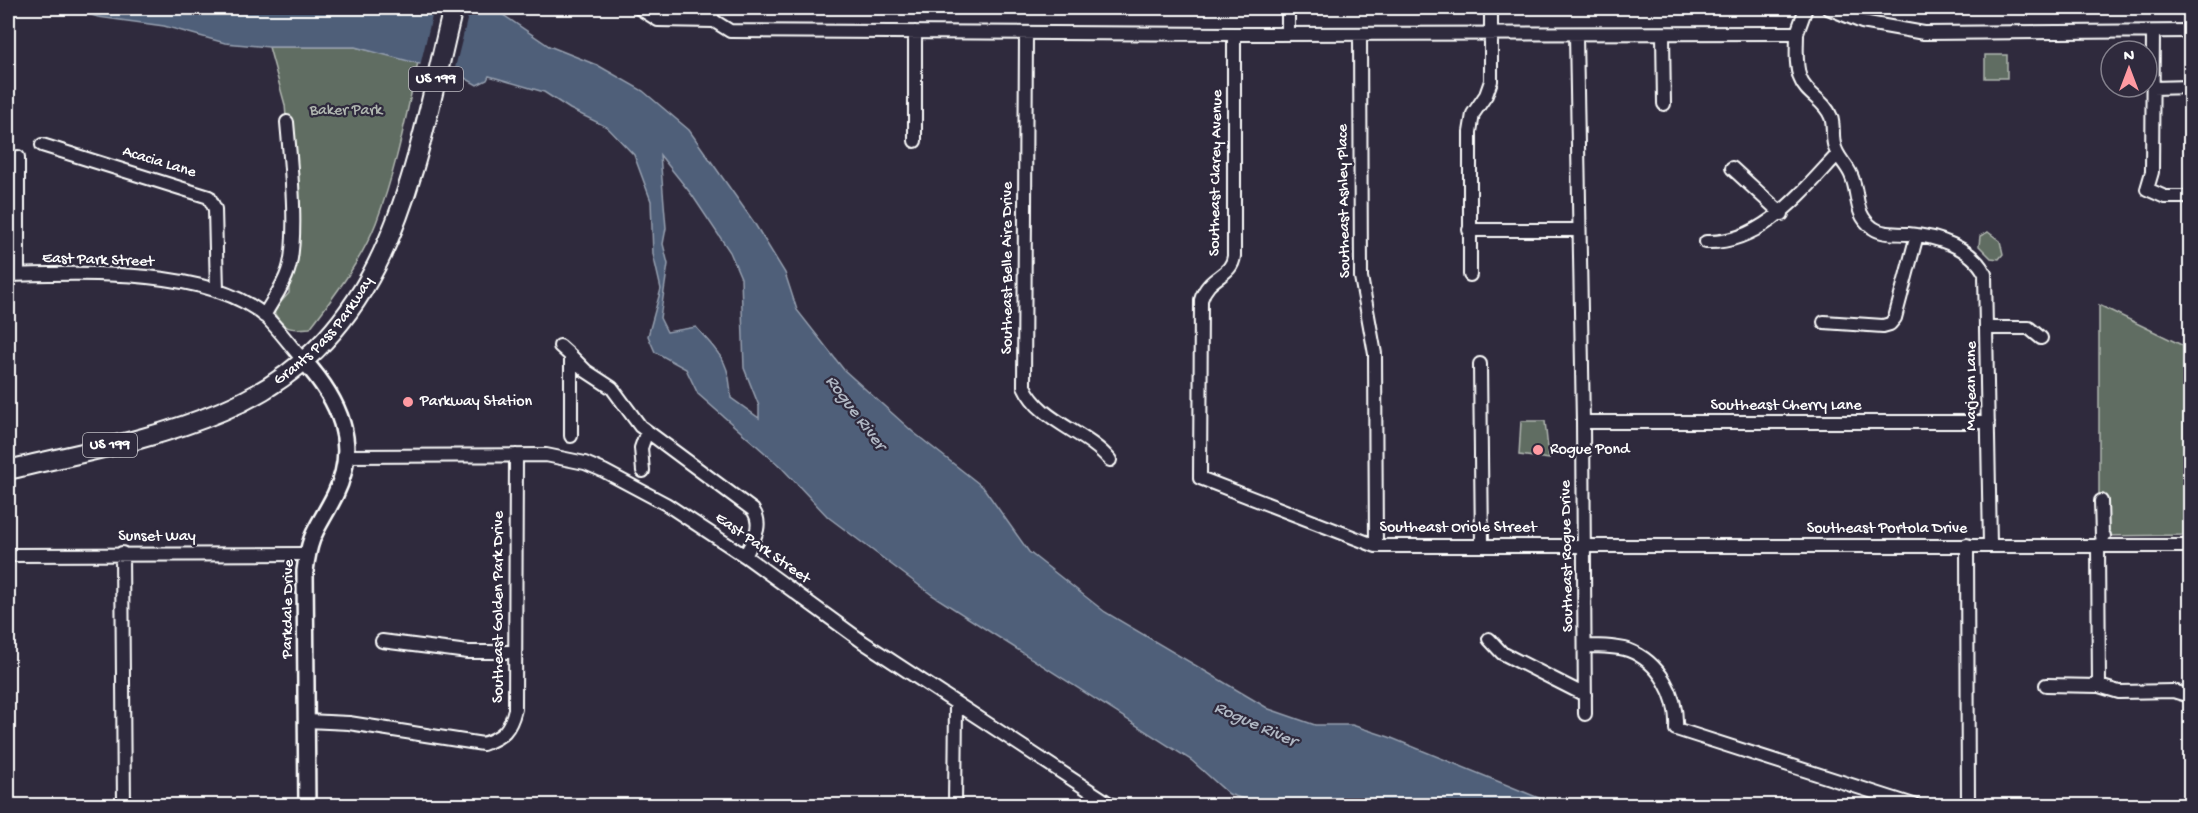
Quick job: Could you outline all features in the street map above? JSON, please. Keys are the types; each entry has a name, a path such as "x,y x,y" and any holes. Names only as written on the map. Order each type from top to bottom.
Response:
{"highway":[{"name":"Grants Pass Parkway","path":"8,470 147,436 212,415 253,396 304,361 347,315 376,270 400,214 453,8"}],"main road":[{"name":"Parkdale Drive","path":"304,361 318,376 337,406 345,438 346,456 335,496 315,526 307,554 307,806"}],"street":[{"path":"639,8 658,20 714,21"},
{"path":"707,8 714,21 730,31 1491,35 1797,33"},
{"path":"1288,8 1288,34"},
{"path":"1470,275 1470,132 1473,114 1486,95 1491,81 1491,8"},
{"path":"1706,242 1732,241 1782,213 1837,155 1833,142 1832,118 1828,110 1807,91 1799,75 1797,33 1806,8"},
{"path":"1828,8 1862,22 1924,33 2190,31"},
{"path":"915,32 915,141"},
{"path":"2153,32 2153,39"},
{"name":"Southeast Belle Aire Drive","path":"1026,34 1024,386 1034,404 1094,443 1110,460"},
{"name":"Southeast Clarey Avenue","path":"1200,478 1201,300 1209,282 1230,269 1234,256 1234,34"},
{"name":"Southeast Ashley Place","path":"1360,34 1361,277 1375,354 1376,546"},
{"path":"1663,34 1664,104"},
{"name":"Southeast Rogue Drive","path":"1576,35 1585,646 1628,650 1660,674 1674,702 1677,714 1676,729 1917,806"},
{"path":"2159,88 2190,87"},
{"path":"2153,99 2152,172 2147,189 2165,196 2190,197"},
{"path":"264,316 285,279 291,261 291,187 287,122"},
{"name":"Acacia Lane","path":"42,145 209,197 215,209 217,291"},
{"name":"Marjean Lane","path":"1837,155 1851,173 1855,184 1857,206 1864,220 1884,233 1917,235 1950,245 1974,257 1985,274 1988,328 1990,545"},
{"path":"13,275 18,156"},
{"path":"1732,168 1782,213"},
{"path":"1469,230 1579,230"},
{"path":"1824,322 1882,326 1890,324 1895,318 1917,235"},
{"name":"East Park Street","path":"13,275 117,274 154,278 217,291 241,301 264,316 304,361"},
{"path":"1988,328 2028,328 2042,338"},
{"path":"560,346 586,371 612,388 644,428 753,510 758,522 758,530 745,556"},
{"path":"571,356 571,436"},
{"path":"1480,364 1482,545"},
{"name":"Southeast Cherry Lane","path":"1583,422 1988,422"},
{"path":"643,471 641,448 644,428"},
{"name":"East Park Street","path":"346,456 516,454 567,458 604,471 666,504 745,556 863,642 1113,806"},
{"name":"Southeast Golden Park Drive","path":"307,721 349,723 483,744 500,738 511,726 515,709 516,454"},
{"name":"Southeast Oriole Street","path":"1200,478 1376,546 1583,545"},
{"path":"2099,686 2101,501"},
{"name":"Southeast Portola Drive","path":"1583,545 1990,545 2101,540 2190,546"},
{"path":"1968,545 1968,806"},
{"path":"122,554 124,806"},
{"name":"Sunset Way","path":"8,555 307,554"},
{"path":"1489,639 1502,653 1585,695"},
{"path":"382,641 468,652 516,652"},
{"path":"1585,646 1585,714"},
{"path":"2046,685 2099,686 2119,692 2173,691 2190,696"},
{"path":"955,806 956,703"}],"green space":[{"name":"Baker Park","path":"269,47 355,47 418,62 395,163 376,223 355,264 310,328 288,327 280,322 273,311 289,293 290,164 285,105"},
{"path":"1985,55 2007,55 2007,78 1985,78"},
{"path":"1988,232 2000,241 2003,254 1999,259 1991,258 1979,246 1980,236"},
{"path":"2099,305 2190,349 2190,535 2099,536"},
{"path":"1521,421 1545,421 1549,459 1519,455"}],"water":[{"name":"Rogue River","path":"69,8 493,8 549,46 599,66 643,91 689,130 753,221 785,273 797,310 844,370 913,432 983,487 1029,552 1105,612 1269,709 1315,725 1352,725 1389,737 1556,805 1260,805 1229,794 1191,760 932,595 828,517 781,467 698,394 686,369 655,352 648,336 661,289 653,254 651,201 634,155 607,127 570,109 544,92 489,76 487,80 477,85 458,74 355,47 269,47 225,43 164,26 98,17","holes":["660,155 692,195 730,252 741,278 744,368 759,406 759,418 731,398 726,366 717,351 696,327 667,332 660,318 668,264 663,244 666,228"]}],"pier":[{"path":"434,8 470,8 453,76 420,66"}],"place":[{"name":"Parkway Station","path":"408,402"},
{"name":"Rogue Pond","path":"1538,450"}]}
